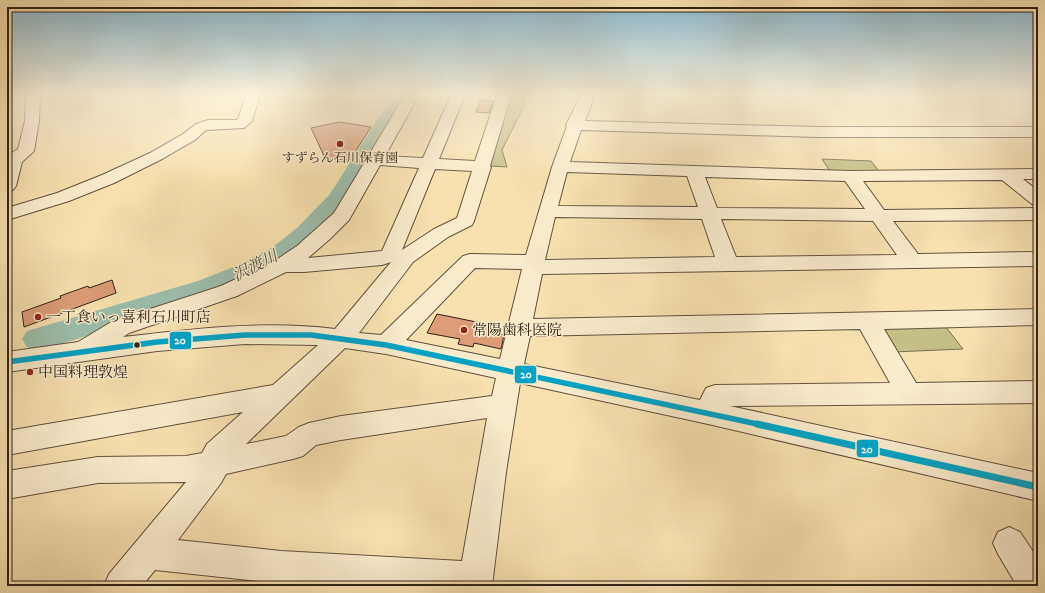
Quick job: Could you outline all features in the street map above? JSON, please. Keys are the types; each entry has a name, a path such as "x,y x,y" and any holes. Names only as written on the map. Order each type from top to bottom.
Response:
{"street":[{"path":"7,186 10,160 26,151 32,123"},
{"path":"7,214 64,197 108,179 156,156 208,124 239,126 243,123"},
{"path":"81,351 121,327 229,291 283,265 304,251 342,216 396,123"},
{"path":"121,586 211,474 211,464 217,453 342,338 356,321 398,256 429,163 446,123"},
{"path":"283,265 304,265 398,256 465,221 496,123"},
{"path":"148,553 278,576 475,582 503,405 510,372 533,266 547,211 574,125 817,132 1038,132"},
{"path":"374,160 483,166"},
{"path":"560,167 850,176 1038,174"},
{"path":"694,171 728,264"},
{"path":"1007,175 1038,200"},
{"path":"850,176 912,261"},
{"path":"547,211 939,216 1038,214"},
{"path":"386,345 470,261 526,262 533,266 539,267 1038,259"},
{"path":"520,328 1038,317"},
{"path":"867,320 908,393"},
{"path":"7,362 173,340 244,335 311,334 386,345 708,413 1038,487"},
{"path":"708,413 715,396 1038,392"},
{"path":"7,442 281,394"},
{"path":"7,485 98,470 186,469 293,446 309,436 341,428 503,405"},
{"path":"1009,543 1036,586"}],"shaded area":[{"path":"501,123 516,123 502,150 507,167 489,166"},
{"path":"822,159 871,161 881,174 831,173"},
{"path":"945,326 963,349 893,352 882,327"}],"building":[{"name":"すずらん石川保育園","path":"337,123 371,127 350,160 326,160 311,128"},
{"path":"112,280 116,293 24,327 22,312 61,298 60,296 88,286 89,288"},
{"name":"常陽歯科医院","path":"437,314 501,327 499,334 504,335 501,349 474,343 473,347 458,344 460,339 427,333"}],"waterway":[{"name":"沢渡川","path":"38,339 208,288 246,273 282,253 306,234 339,198 384,123"}],"transit line":[{"name":"20","path":"7,362 157,342 245,335 311,335 386,345 708,413 1038,487"}],"place":[{"name":"すずらん石川保育園","path":"340,144"},
{"name":"一丁食いっ喜利石川町店","path":"38,317"},
{"name":"常陽歯科医院","path":"464,330"},
{"name":"中国料理敦煌","path":"30,372"}]}
